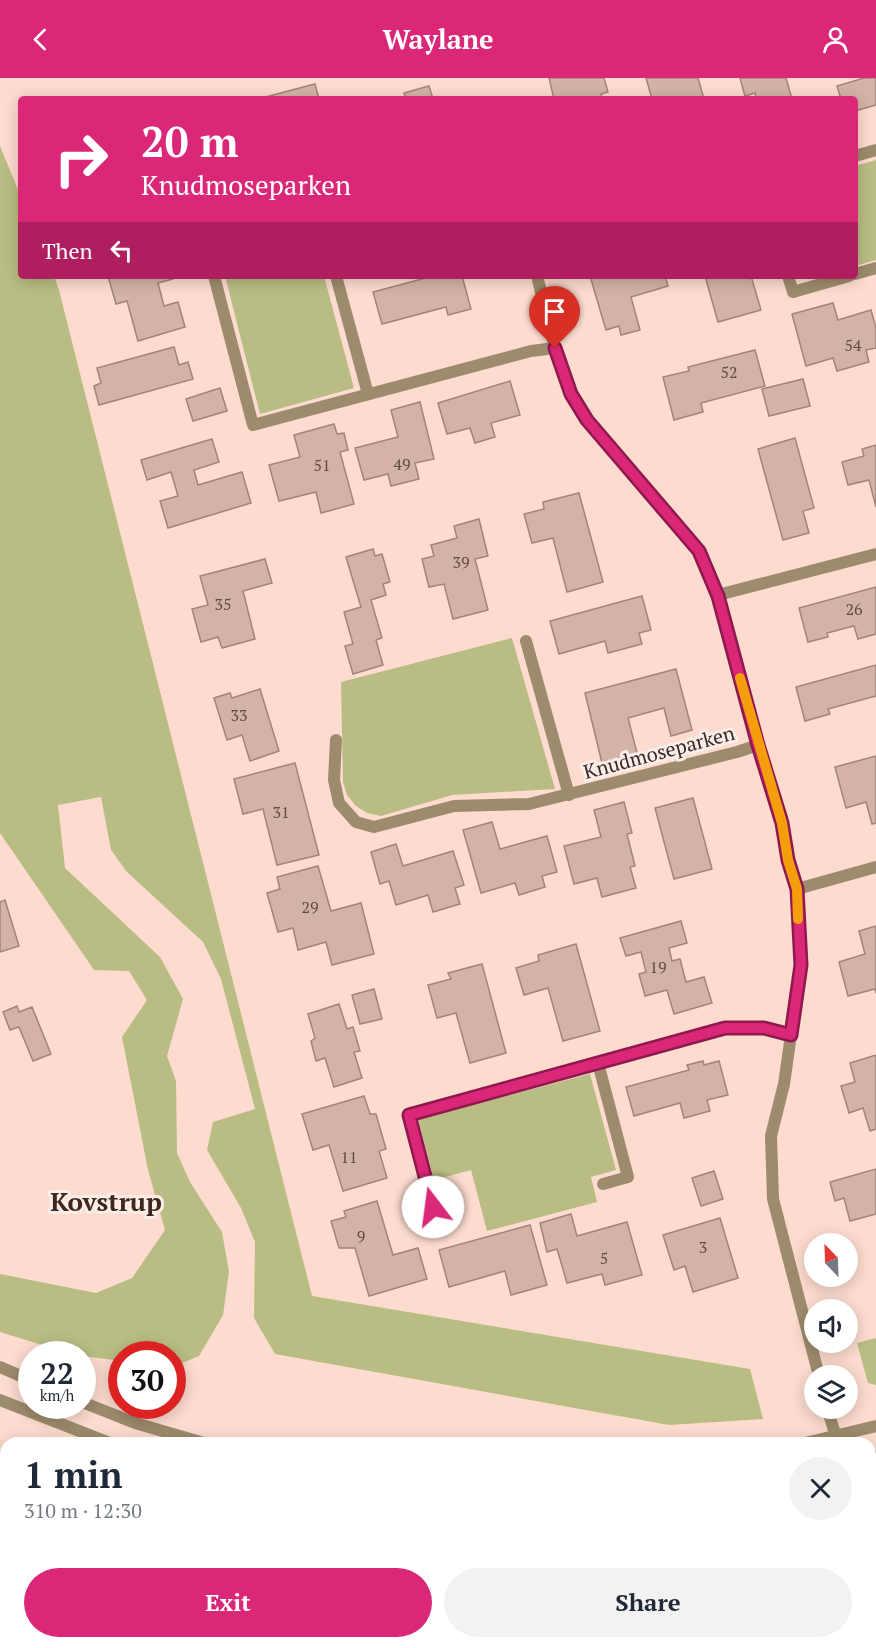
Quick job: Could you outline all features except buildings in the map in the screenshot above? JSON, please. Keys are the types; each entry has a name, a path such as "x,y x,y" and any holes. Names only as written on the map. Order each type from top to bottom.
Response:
{"street":[{"path":"858,155 876,150"},
{"path":"858,273 876,268"},
{"path":"215,279 253,425 531,351 555,348"},
{"path":"337,279 368,394"},
{"name":"Knudmoseparken","path":"538,279 555,348 571,394 587,420 699,551 718,596 758,745 782,823 788,860 797,889 801,965 784,1084 771,1136 773,1199 816,1365"},
{"path":"789,279 793,292 838,279"},
{"path":"718,596 876,554"},
{"name":"Knudmoseparken","path":"526,641 569,795"},
{"name":"Knudmoseparken","path":"336,740 334,780 339,803 356,822 374,828 454,806 529,804 758,745"},
{"path":"797,889 876,867"},
{"path":"439,1229 409,1115 725,1028 764,1028 791,1035"},
{"path":"598,1063 628,1177 603,1184"},
{"path":"0,1367 18,1375"},
{"path":"0,1400 95,1437"},
{"path":"96,1407 184,1437"},
{"path":"831,1419 836,1437"},
{"path":"843,1437 876,1426"}],"green space":[{"path":"0,146 18,190 18,279 55,279 59,290 312,1296 750,1369 763,1419 669,1425 275,1354 254,1318 255,1242 241,1208 207,1150 213,1122 255,1109 221,979 203,942 127,872 111,850 101,797 58,805 65,868 160,957 183,999 167,1056 176,1081 177,1153 190,1182 222,1232 229,1272 223,1315 199,1356 186,1362 186,1341 108,1341 108,1359 96,1358 96,1341 29,1341 0,1332 0,1274 96,1293 132,1278 165,1230 148,1170 122,1037 147,1000 129,971 94,970 0,833"},
{"path":"876,160 876,260 858,265 858,165"},
{"path":"226,279 325,279 354,388 260,414"},
{"path":"512,638 555,789 452,795 381,816 367,813 356,806 347,795 343,782 341,682"},
{"path":"590,1074 616,1170 591,1177 597,1202 487,1231 471,1170 434,1180 418,1119"},
{"path":"876,1338 876,1385 868,1383 858,1343"}],"slow traffic":[{"path":"740,678 782,823 788,860 797,889 798,919"}],"district":[{"name":"Kovstrup","path":"106,1201"}],"route":[{"path":"433,1207 409,1115 725,1028 764,1028 791,1035 801,965 797,889 788,860 782,823 758,745 718,596 699,551 587,420 571,394 555,348"}]}
